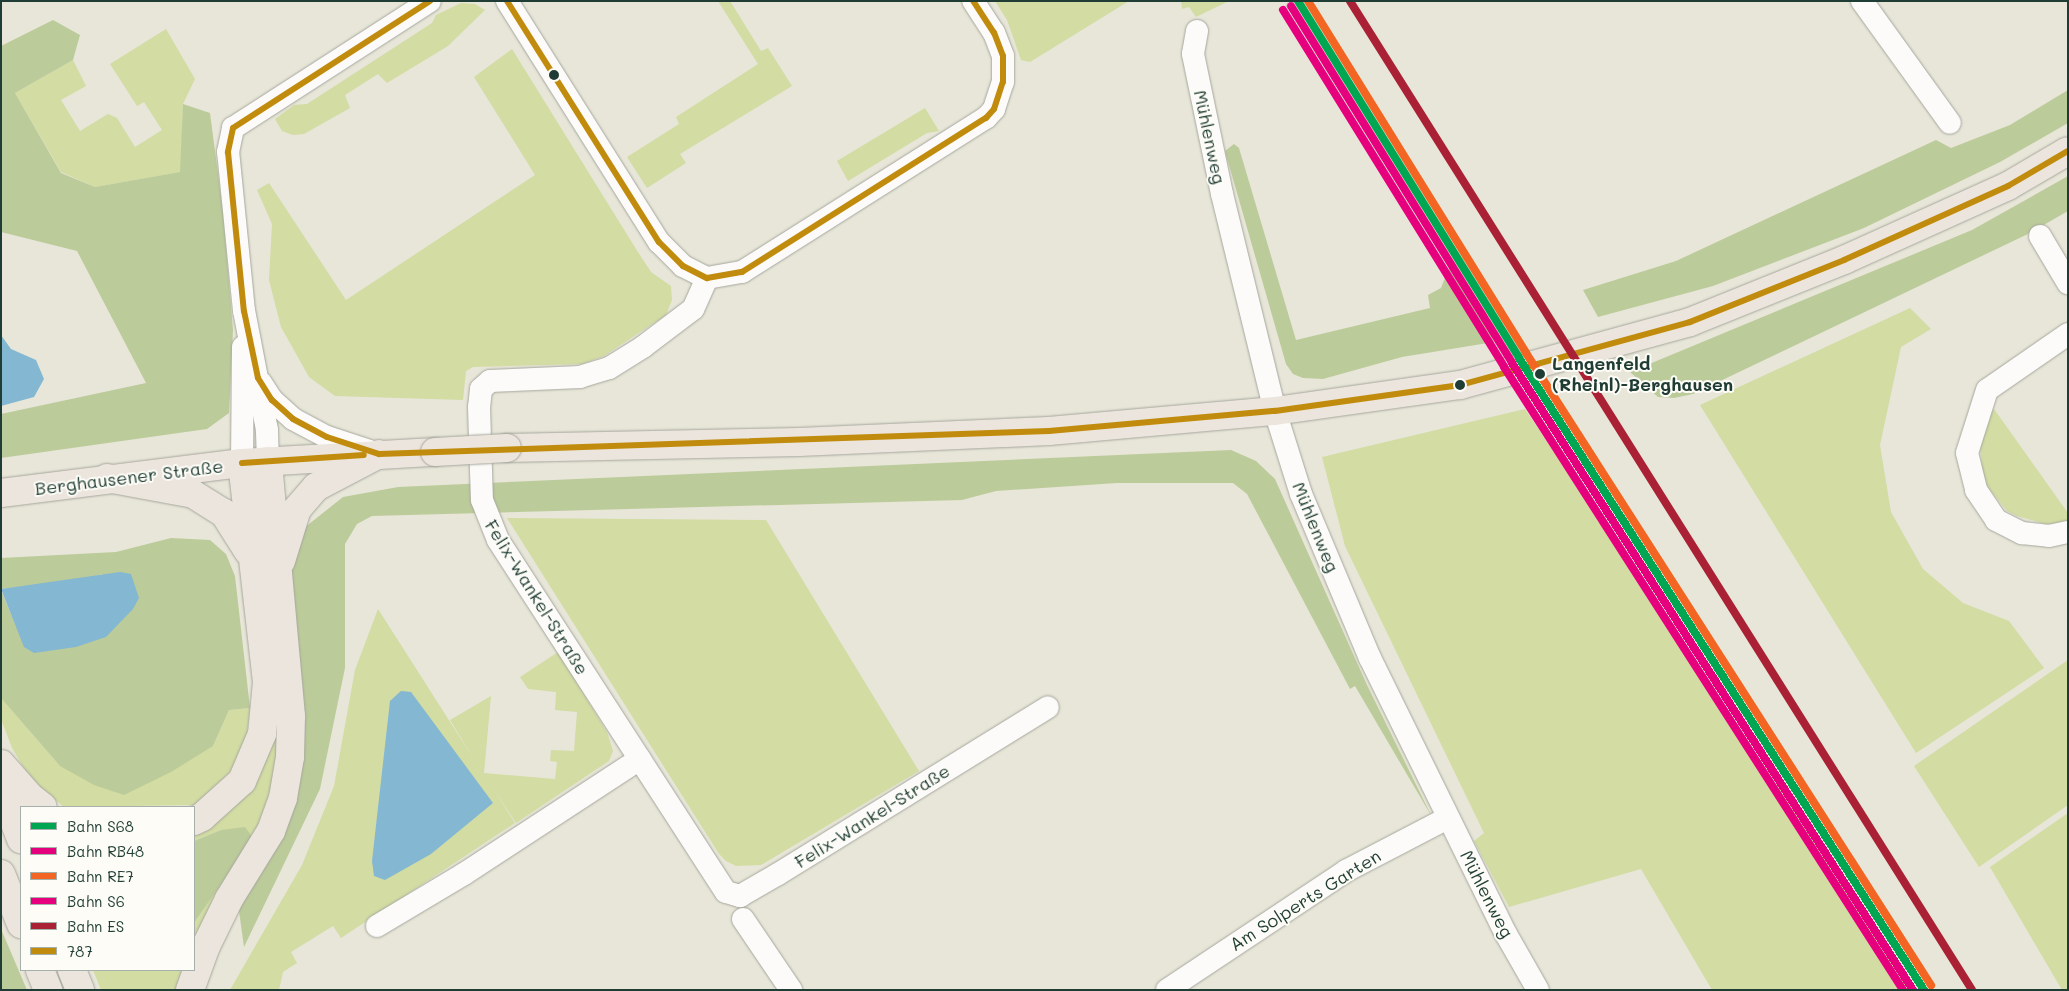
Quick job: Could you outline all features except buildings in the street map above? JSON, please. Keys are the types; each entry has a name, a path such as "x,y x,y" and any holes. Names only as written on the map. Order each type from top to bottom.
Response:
{"main road":[{"name":"Berghausener Straße","path":"1,493 107,478 255,462 379,454 507,448 799,442 1049,431 1275,411 1460,385 1690,322 1844,260 2008,186 2068,151"},
{"path":"277,572 297,510 316,487 379,454"},
{"path":"195,820 202,817 242,781 262,734 267,682 253,560 255,462"},
{"path":"190,990 206,946 229,899 271,832 283,798 290,757 290,716 277,572 255,462"},
{"path":"107,478 193,494 224,513 253,560"},
{"path":"1,764 30,798 42,806"},
{"path":"1,787 20,836"},
{"path":"1,874 20,922"},
{"path":"40,971 48,990"},
{"path":"72,971 80,990"}],"street":[{"path":"255,462 258,378 244,311 228,152 234,128 430,1"},
{"path":"507,1 660,242 683,266 707,278 742,272 986,118 994,109 1004,82 1003,56 994,33 973,1"},
{"path":"1862,1 1950,123"},
{"name":"Mühlenweg","path":"1197,31 1193,54 1275,411 1301,494 1370,658 1506,934 1538,990"},
{"path":"2040,236 2068,283"},
{"name":"Felix-Wankel-Straße","path":"707,278 693,309 609,368 580,377 490,381 481,389 479,407 482,500 489,523 726,892 740,896 1048,707"},
{"path":"244,311 240,431 255,462"},
{"path":"2068,334 1987,390 1967,452 1976,490 1996,520 2022,533 2049,536 2068,532"},
{"path":"258,378 272,400 293,419 327,437 379,454"},
{"path":"377,926 464,874 640,759"},
{"name":"Am Solperts Garten","path":"1167,990 1346,871 1448,818"},
{"path":"743,919 791,990"}],"green space":[{"path":"718,1 730,1 761,51 768,48 792,86 680,154 686,163 647,188 627,157 679,124 676,117 758,64"},
{"path":"995,1 1129,1 1030,62 1021,60 1007,20"},
{"path":"1181,1 1229,1 1196,17 1189,7 1182,9"},
{"path":"461,3 475,4 485,10 448,46 387,83 378,74 345,95 350,108 304,134 293,135 282,131 275,119 294,105 307,104 432,23 436,15"},
{"path":"53,20 80,35 73,60 15,93 61,173 95,187 180,172 183,104 210,113 223,212 233,330 229,413 207,429 1,458 1,414 146,383 77,251 1,232 1,46"},
{"path":"166,29 195,79 183,104 181,172 95,187 61,172 15,93 73,60 86,86 61,100 80,131 108,114 117,118 135,147 162,130 144,102 137,106 110,64"},
{"path":"512,49 651,272 671,286 672,300 666,315 604,356 582,364 473,367 466,371 463,400 335,396 309,377 281,327 269,280 272,224 257,190 269,183 346,300 535,175 474,77"},
{"path":"2068,90 2068,123 2000,162 1864,228 1713,286 1598,317 1583,290 1676,261 1936,140 1951,148 2010,125"},
{"path":"925,108 939,131 927,133 848,181 837,161"},
{"path":"1234,144 1239,148 1296,340 1430,308 1428,295 1441,288 1450,265 1479,310 1494,342 1402,357 1323,379 1303,378 1293,374 1286,364 1225,151"},
{"path":"2068,176 2068,211 2030,233 1693,394 1674,398 1658,397 1630,372 1972,230"},
{"path":"1910,308 1931,329 1901,347 1880,445 1891,512 1923,569 1963,603 2009,621 2044,668 1916,753 1700,405"},
{"path":"1525,409 1885,946 1912,990 1712,990 1641,869 1509,907 1474,841 1484,833 1345,546 1322,457"},
{"path":"1994,409 2068,513 2068,523 2045,524 2017,516 2007,511 1988,487 1983,477 1980,445 1983,428"},
{"path":"1231,450 1256,461 1275,479 1367,685 1432,817 1355,686 1350,689 1247,494 1233,483 1117,483 996,491 962,500 372,516 357,524 345,544 345,668 320,789 244,947 238,904 276,838 288,585 299,532 343,497 398,487"},
{"path":"507,518 766,520 919,771 761,865 736,866 726,861 719,854"},
{"path":"171,538 210,540 226,554 235,576 250,708 229,710 213,746 171,772 124,795 94,785 60,766 1,698 1,590 16,626 103,574 82,580 1,589 1,558 116,552"},
{"path":"378,609 475,761 450,720 491,696 484,773 555,779 557,762 550,761 551,750 574,751 577,712 555,710 556,692 528,689 520,677 558,652 607,732 613,751 609,761 516,823 492,787 515,823 341,938 333,926 291,952 297,963 283,972 279,990 230,990 302,865 334,786 355,670"},
{"path":"2068,660 2068,805 1979,867 1914,766"},
{"path":"276,673 278,788 195,961 195,922 221,883 221,830 195,841 195,827 220,812"},
{"path":"1,698 60,766 213,746 229,710 250,708 246,744 231,771 195,805 63,806 31,780 12,748 1,719"},
{"path":"2068,813 2068,990 2062,990 1990,867"},
{"path":"245,827 253,838 195,922 195,841 221,830"},
{"path":"1,929 27,990 1,990"},
{"path":"93,971 192,971 185,990 101,990"}],"water":[{"path":"1,335 11,349 36,360 44,379 34,397 1,406"},
{"path":"120,572 131,574 139,598 133,609 106,637 76,647 34,653 24,647 1,589"},
{"path":"401,691 411,692 493,803 431,854 385,880 374,876 372,861 390,701"}],"rail line":[{"name":"S68","path":"1298,1 1519,358 1924,990"},
{"name":"RE7","path":"1308,1 1526,353 1931,985"},
{"name":"ES","path":"1350,1 1972,990"},
{"name":"RB48","path":"1291,6 1512,363 1913,990"},
{"name":"S6","path":"1283,10 1504,367 1903,990"}],"transit line":[{"name":"787","path":"430,1 233,128 228,152 244,311 258,378 272,400 293,419 327,437 379,454 1049,431 1275,411 1460,385 1690,322 1844,260 2008,186 2068,151"},
{"name":"787","path":"507,1 659,242 683,266 707,278 742,272 986,118 994,109 1003,82 1003,56 994,33 973,1"},
{"name":"787","path":"242,463 364,455"}],"place":[{"name":"Langenfeld (Rheinl)-Berghausen","path":"1540,374"}]}
